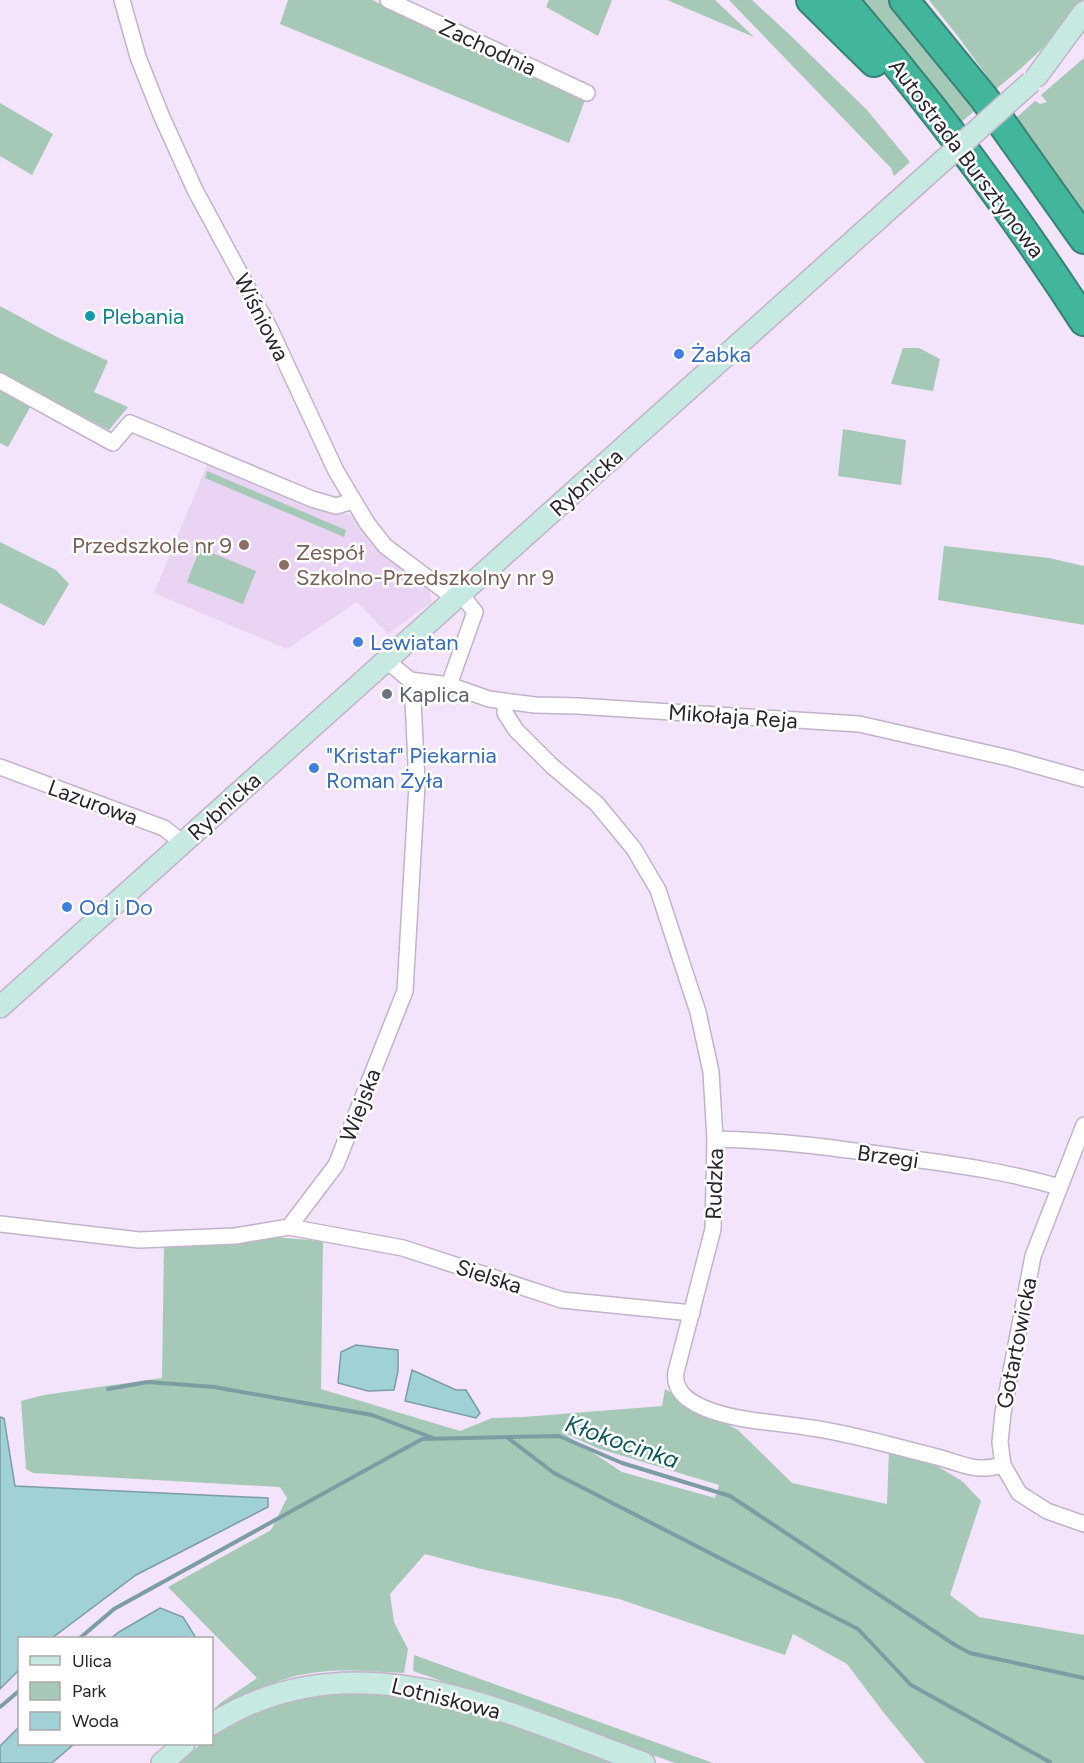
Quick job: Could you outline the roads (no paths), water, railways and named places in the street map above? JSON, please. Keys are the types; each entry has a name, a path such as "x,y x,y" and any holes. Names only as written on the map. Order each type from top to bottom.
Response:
{"highway":[{"path":"811,0 973,161"},
{"name":"Autostrada Bursztynowa","path":"843,0 914,85 973,161 1084,321"},
{"name":"Autostrada Bursztynowa","path":"904,0 984,98 1084,239"}],"street":[{"name":"Wiśniowa","path":"122,0 138,57 195,190 270,329 336,471 353,501 385,546 445,591 458,597"},
{"name":"Zachodnia","path":"388,0 587,93"},
{"name":"Rybnicka","path":"1034,79 1084,12"},
{"name":"Rybnicka","path":"0,1007 1034,79 1070,54 1084,37"},
{"path":"0,381 113,443 130,423 312,499 336,506 353,501"},
{"path":"450,685 474,612 458,597"},
{"name":"Mikołaja Reja","path":"387,661 404,677 414,681 450,685 481,697 505,702 860,724 1009,758 1084,779"},
{"name":"Wiejska","path":"289,1227 336,1165 405,990 417,784 414,681"},
{"name":"Rudzka","path":"505,702 506,716 516,730 552,766 597,804 634,849 658,890 698,1012 711,1072 715,1139 712,1229 675,1380 676,1386 682,1395 703,1407 732,1416 813,1428 977,1469 1003,1465"},
{"name":"Lazurowa","path":"0,767 164,828 183,843"},
{"name":"Gotartowicka","path":"1084,1125 1040,1235 1028,1279 1000,1429 1000,1452 1003,1465 1019,1492 1047,1510 1084,1524"},
{"name":"Brzegi","path":"715,1139 773,1140 872,1153 1009,1173 1059,1187"},
{"path":"0,1224 138,1240 235,1236 289,1227"},
{"name":"Sielska","path":"289,1227 403,1248 562,1300 692,1313"},
{"name":"Lotniskowa","path":"213,1724 258,1701 297,1689 341,1682 386,1683 429,1690 475,1702 644,1763"},
{"path":"162,1763 182,1745"}],"water":[{"path":"356,1345 398,1350 398,1371 394,1390 368,1391 338,1383 341,1352"},
{"path":"412,1370 456,1390 466,1390 480,1413 476,1418 405,1401"},
{"path":"0,1417 4,1418 15,1486 268,1498 268,1507 136,1575 53,1637 18,1637 18,1671 0,1689"},
{"path":"160,1608 183,1617 195,1637 112,1637"},
{"path":"18,1728 18,1745 73,1745 52,1763 0,1763 0,1746"}],"waterway":[{"path":"108,1389 148,1382 214,1387 372,1415 433,1438"},
{"name":"Kłokocinka","path":"81,1637 114,1609 422,1439 559,1436 622,1463 730,1496 970,1653 1084,1678"},
{"path":"508,1438 554,1473 858,1629 911,1685 1050,1762"},
{"name":"Kłokocinka","path":"0,1707 18,1692"}],"place":[{"name":"Plebania","path":"90,316"},
{"name":"Żabka","path":"679,354"},
{"name":"Przedszkole nr 9","path":"244,545"},
{"name":"Zespół Szkolno-Przedszkolny nr 9","path":"284,565"},
{"name":"Lewiatan","path":"358,642"},
{"name":"Kaplica","path":"387,694"},
{"name":"\"Kristaf\" Piekarnia Roman Żyła","path":"314,768"},
{"name":"Od i Do","path":"67,907"}]}
